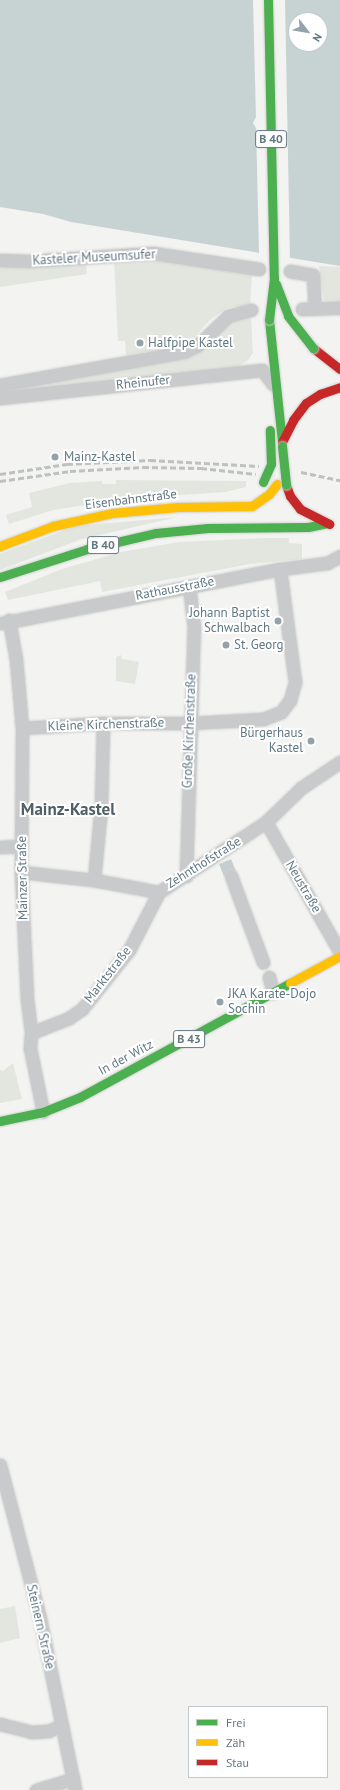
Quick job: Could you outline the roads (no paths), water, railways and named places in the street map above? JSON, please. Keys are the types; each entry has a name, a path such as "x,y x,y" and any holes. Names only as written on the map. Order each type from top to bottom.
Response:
{"main road":[{"name":"B 40","path":"265,362 274,278 268,0"},
{"name":"B 40","path":"274,278 288,316 313,348 340,369"},
{"name":"B 40","path":"270,387 283,432 283,470 281,484 294,503 310,519"},
{"path":"283,432 306,403 320,394 340,387"},
{"path":"261,485 271,464 270,426"},
{"name":"Eisenbahnstraße","path":"0,546 53,526 105,514 148,508 252,506 281,484"},
{"name":"Eisenbahnstraße","path":"221,507 249,495"},
{"name":"B 40","path":"208,528 261,517"},
{"name":"B 40","path":"296,517 340,526"},
{"name":"B 40","path":"0,577 126,539 208,528 310,519"},
{"name":"In der Witz","path":"0,1121 43,1112 100,1087 340,956"}],"street":[{"name":"Kasteler Museumsufer","path":"0,260 29,261 154,253 259,268"},
{"path":"290,271 313,274 308,309 340,308"},
{"name":"Rheinufer","path":"0,385 184,352 198,345 228,316 251,310"},
{"path":"265,362 270,387"},
{"name":"Rheinufer","path":"0,398 265,362"},
{"name":"Rathausstraße","path":"4,622 280,569 327,563 340,559"},
{"name":"Kleine Kirchenstraße","path":"22,728 103,722 190,723 263,719 281,712 290,700 295,682 280,569"},
{"name":"Große Kirchenstraße","path":"186,876 194,628 189,586"},
{"name":"Mainzer Straße","path":"4,622 16,659 22,728 21,872 27,999 31,1033 30,1048 43,1112"},
{"path":"94,880 101,806 103,722"},
{"name":"Zehnthofstraße","path":"21,872 94,880 159,892 223,857 266,822 302,788 340,762"},
{"name":"Neustraße","path":"266,822 340,952"},
{"path":"0,847 21,846"},
{"path":"230,876 263,962"},
{"name":"Marktstraße","path":"31,1033 69,1018 82,1008 129,950 159,892"},
{"path":"268,977 273,993"},
{"name":"Steinern Straße","path":"0,1465 40,1619 74,1784"},
{"path":"0,1724 30,1732 48,1731 62,1725"},
{"path":"36,1790 74,1784"}],"tunnel":[{"path":"225,861 231,876"}],"railway":[{"path":"0,474 67,464 150,460 259,466"},
{"path":"0,481 70,471 143,467 201,468 256,474"},
{"path":"301,472 340,480"}],"place":[{"name":"Halfpipe Kastel","path":"140,343"},
{"name":"Mainz-Kastel","path":"55,457"},
{"name":"Johann Baptist Schwalbach","path":"278,621"},
{"name":"St. Georg","path":"226,645"},
{"name":"Bürgerhaus Kastel","path":"311,741"},
{"name":"JKA Karate-Dojo Sochin","path":"220,1002"}],"district":[{"name":"Mainz-Kastel","path":"68,810"}]}
